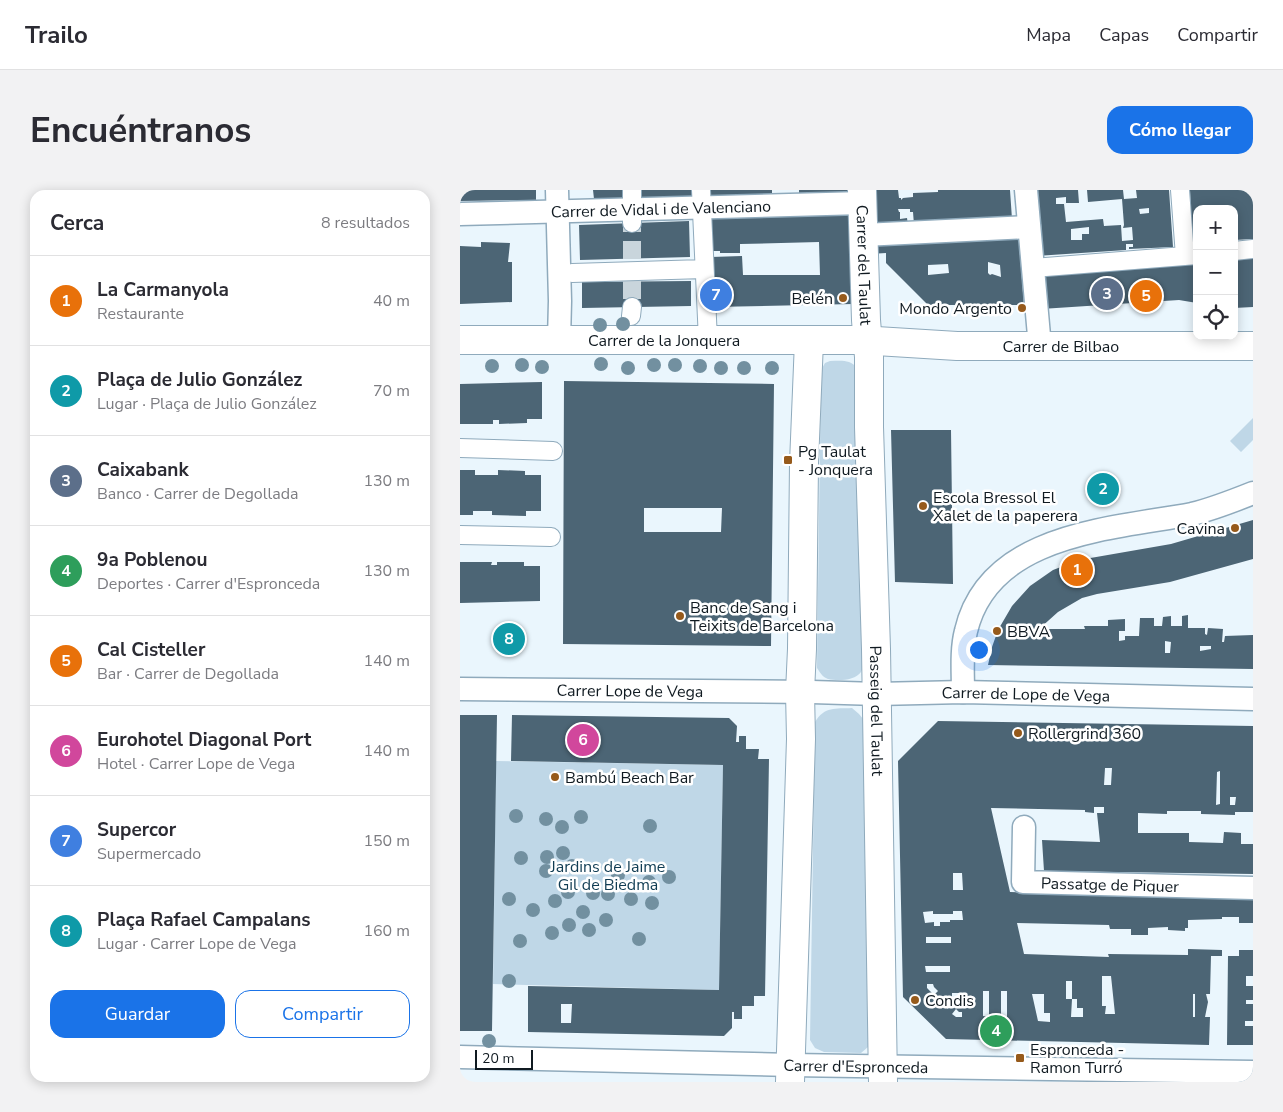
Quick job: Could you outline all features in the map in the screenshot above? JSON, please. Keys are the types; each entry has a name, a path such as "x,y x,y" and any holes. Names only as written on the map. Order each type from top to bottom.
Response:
{"street":[{"path":"1026,190 1040,346"},
{"path":"1033,268 1191,256 1180,190"},
{"name":"Carrer de Vidal i de Valenciano","path":"460,214 558,201 632,207 701,199 863,196"},
{"name":"Carrer del Taulat","path":"863,196 866,320 869,341"},
{"path":"701,199 708,340"},
{"path":"558,201 559,340"},
{"path":"863,235 1029,227"},
{"path":"1238,251 1253,249"},
{"path":"572,273 704,269"},
{"name":"Carrer de la Jonquera","path":"460,340 869,341"},
{"path":"790,1074 801,739 800,692 804,463 809,341"},
{"name":"Carrer de Bilbao","path":"869,341 957,346 1253,346"},
{"name":"Passeig del Taulat","path":"869,341 869,427 877,694 883,1074"},
{"path":"460,448 553,451"},
{"path":"963,692 966,630 980,597 1000,574 1021,557 1072,537 1124,524 1193,513 1220,506 1253,492"},
{"path":"460,535 550,537"},
{"name":"Carrer Lope de Vega","path":"460,689 800,692"},
{"name":"Carrer de Lope de Vega","path":"800,692 877,694 963,692 1253,699"},
{"name":"Passatge de Piquer","path":"1024,827 1023,882 1253,888"},
{"name":"Carrer d'Espronceda","path":"460,1057 790,1074 1253,1072"}],"green space":[{"path":"830,361 848,362 857,368 863,663 861,672 858,675 850,679 841,680 826,678 817,668 821,370 825,363"},
{"path":"1253,418 1253,440 1241,452 1230,441"},
{"path":"852,708 864,720 871,1038 868,1047 861,1053 824,1052 815,1048 810,1040 815,722 823,713 831,709"},
{"name":"Jardins de Jaime Gil de Biedma","path":"496,761 723,765 719,990 493,984"}],"building":[{"path":"460,190 536,190 536,200 460,201"},
{"path":"593,190 624,190 625,198 594,199"},
{"path":"641,190 693,190 694,197 641,198"},
{"path":"709,190 772,190 772,195 710,196"},
{"path":"799,190 850,190 850,193 799,195"},
{"path":"868,190 898,190 901,200 913,197 913,193 938,192 938,190 1010,190 1012,219 914,225 913,212 910,212 910,209 898,209 900,219 907,218 908,225 869,227"},
{"path":"1031,190 1078,190 1079,203 1066,203 1066,197 1056,198 1056,204 1064,204 1066,222 1103,219 1104,226 1121,225 1122,241 1133,240 1132,227 1123,228 1122,199 1088,202 1087,190 1123,190 1124,199 1137,198 1136,190 1169,190 1173,247 1129,249 1129,247 1133,247 1133,244 1126,244 1126,250 1036,256","holes":["1149,208 1149,213 1140,214 1139,209","1089,227 1089,234 1082,234 1082,240 1071,240 1071,229"]},
{"path":"1190,190 1253,190 1253,239 1238,240 1238,205 1193,205 1192,239"},
{"path":"851,211 853,304 712,307 711,257 742,256 743,275 820,275 819,242 740,244 740,253 711,251 710,213"},
{"path":"689,221 690,257 580,260 579,225"},
{"path":"1018,231 1024,305 928,305 886,263 886,253 870,254 870,240","holes":["988,262 1000,265 1001,277 988,273","948,264 949,273 928,275 928,265"]},
{"path":"481,242 510,243 508,262 512,262 512,302 460,304 460,246 481,247"},
{"path":"1253,258 1253,307 1238,308 1238,259"},
{"path":"1193,262 1193,302 1179,300 1041,309 1038,272"},
{"path":"691,281 691,306 582,308 582,282"},
{"path":"564,381 774,384 771,646 563,644","holes":["644,508 722,508 721,532 644,532"]},
{"path":"542,382 542,419 527,419 527,423 499,424 499,420 493,420 493,424 460,424 460,384"},
{"name":"Escola Bressol El Xalet de la paperera","path":"891,430 951,430 953,584 895,582"},
{"path":"460,470 475,470 475,475 498,475 498,470 525,471 525,475 541,475 541,511 526,511 526,516 492,515 492,511 473,511 473,515 460,515"},
{"path":"1253,520 1253,559 1170,582 1082,598 1058,612 1039,629 1085,629 1084,626 1108,626 1108,620 1125,619 1125,631 1119,631 1119,641 1125,640 1125,636 1139,636 1140,618 1154,618 1154,626 1162,626 1163,617 1171,616 1171,626 1182,626 1182,616 1188,615 1188,628 1205,628 1205,634 1207,635 1208,628 1223,629 1222,642 1224,642 1225,636 1253,635 1253,669 988,665 998,630 1012,606 1030,586 1053,570 1079,560 1171,544","holes":["1165,641 1171,642 1170,653 1165,653","1200,646 1211,646 1211,649 1200,651"]},
{"path":"460,562 492,562 491,565 497,565 497,562 524,562 524,566 540,566 540,601 460,603"},
{"path":"460,715 497,715 492,1031 460,1031"},
{"path":"512,715 729,718 737,726 736,742 739,742 739,736 746,736 746,749 759,749 758,759 769,759 765,996 754,996 754,1006 742,1006 742,1019 734,1019 734,1012 732,1012 732,1028 724,1036 528,1032 528,986 719,990 723,765 511,761","holes":["561,1004 572,1004 571,1023 561,1023"]},
{"path":"938,721 1253,726 1253,812 1235,812 1235,815 1201,814 1201,811 1167,811 1167,814 1138,813 1138,833 1189,833 1189,842 1223,843 1224,832 1241,833 1241,844 1253,844 1253,874 1044,871 1042,840 1100,842 1097,813 1104,813 1104,807 1094,807 1094,813 1085,812 1085,810 991,808 1010,892 1253,897 1253,923 1239,923 1239,917 1188,920 1188,928 1185,928 1185,931 1168,930 1168,927 1148,928 1148,935 1131,935 1131,929 1110,929 1109,925 1017,923 1024,954 1109,957 1108,954 1188,955 1188,949 1222,950 1222,956 1211,956 1210,994 1206,994 1208,1002 1205,1017 1210,1017 1209,1045 946,1039 903,997 898,761","holes":["1105,768 1112,768 1111,785 1104,785","1220,771 1220,804 1216,805 1217,772","1230,797 1236,797 1235,805 1230,805","953,873 962,873 963,890 953,890","933,911 933,914 953,914 953,911 962,911 963,920 940,922 940,926 934,926 934,922 925,923 923,912","926,937 951,937 951,943 926,943","925,966 950,966 950,972 926,972","1102,976 1111,976 1115,1014 1105,1014 1106,1006 1102,1006","1066,981 1072,981 1072,999 1066,999","927,984 933,984 938,991 934,995 927,988","983,991 989,991 989,1017 983,1016","1001,991 1007,991 1007,1017 1001,1017","952,993 962,993 962,1005 952,997","1032,994 1044,994 1044,1013 1050,1013 1050,1022 1038,1021","1193,994 1195,994 1195,1017 1193,1017","943,996 951,1005 948,1009 939,1000","1072,999 1077,999 1077,1008 1083,1008 1083,1017 1071,1017","956,1009 962,1012 962,1017 956,1017 952,1014"]},
{"path":"1239,950 1253,950 1253,976 1246,976 1246,986 1253,986 1253,1000 1246,1000 1246,1004 1253,1004 1253,1021 1245,1021 1245,1026 1253,1026 1253,1045 1227,1045 1228,956 1239,956"}],"tunnel":[{"path":"632,223 632,259"},
{"path":"632,281 632,307"}],"place":[{"name":"Caixabank","path":"1107,294"},
{"name":"Supercor","path":"716,295"},
{"name":"Cal Cisteller","path":"1146,296"},
{"name":"Belén","path":"843,298"},
{"name":"Mondo Argento","path":"1022,308"},
{"name":"Pg Taulat - Jonquera","path":"788,460"},
{"name":"Plaça de Julio González","path":"1103,489"},
{"name":"Escola Bressol El Xalet de la paperera","path":"923,506"},
{"name":"Cavina","path":"1235,528"},
{"name":"La Carmanyola","path":"1077,570"},
{"name":"Banc de Sang i Teixits de Barcelona","path":"680,616"},
{"name":"BBVA","path":"997,631"},
{"name":"Plaça Rafael Campalans","path":"509,639"},
{"name":"Rollergrind 360","path":"1018,733"},
{"name":"Eurohotel Diagonal Port","path":"583,740"},
{"name":"Bambú Beach Bar","path":"555,777"},
{"name":"Condis","path":"915,1000"},
{"name":"9a Poblenou","path":"996,1031"},
{"name":"Espronceda - Ramon Turró","path":"1020,1058"}]}
